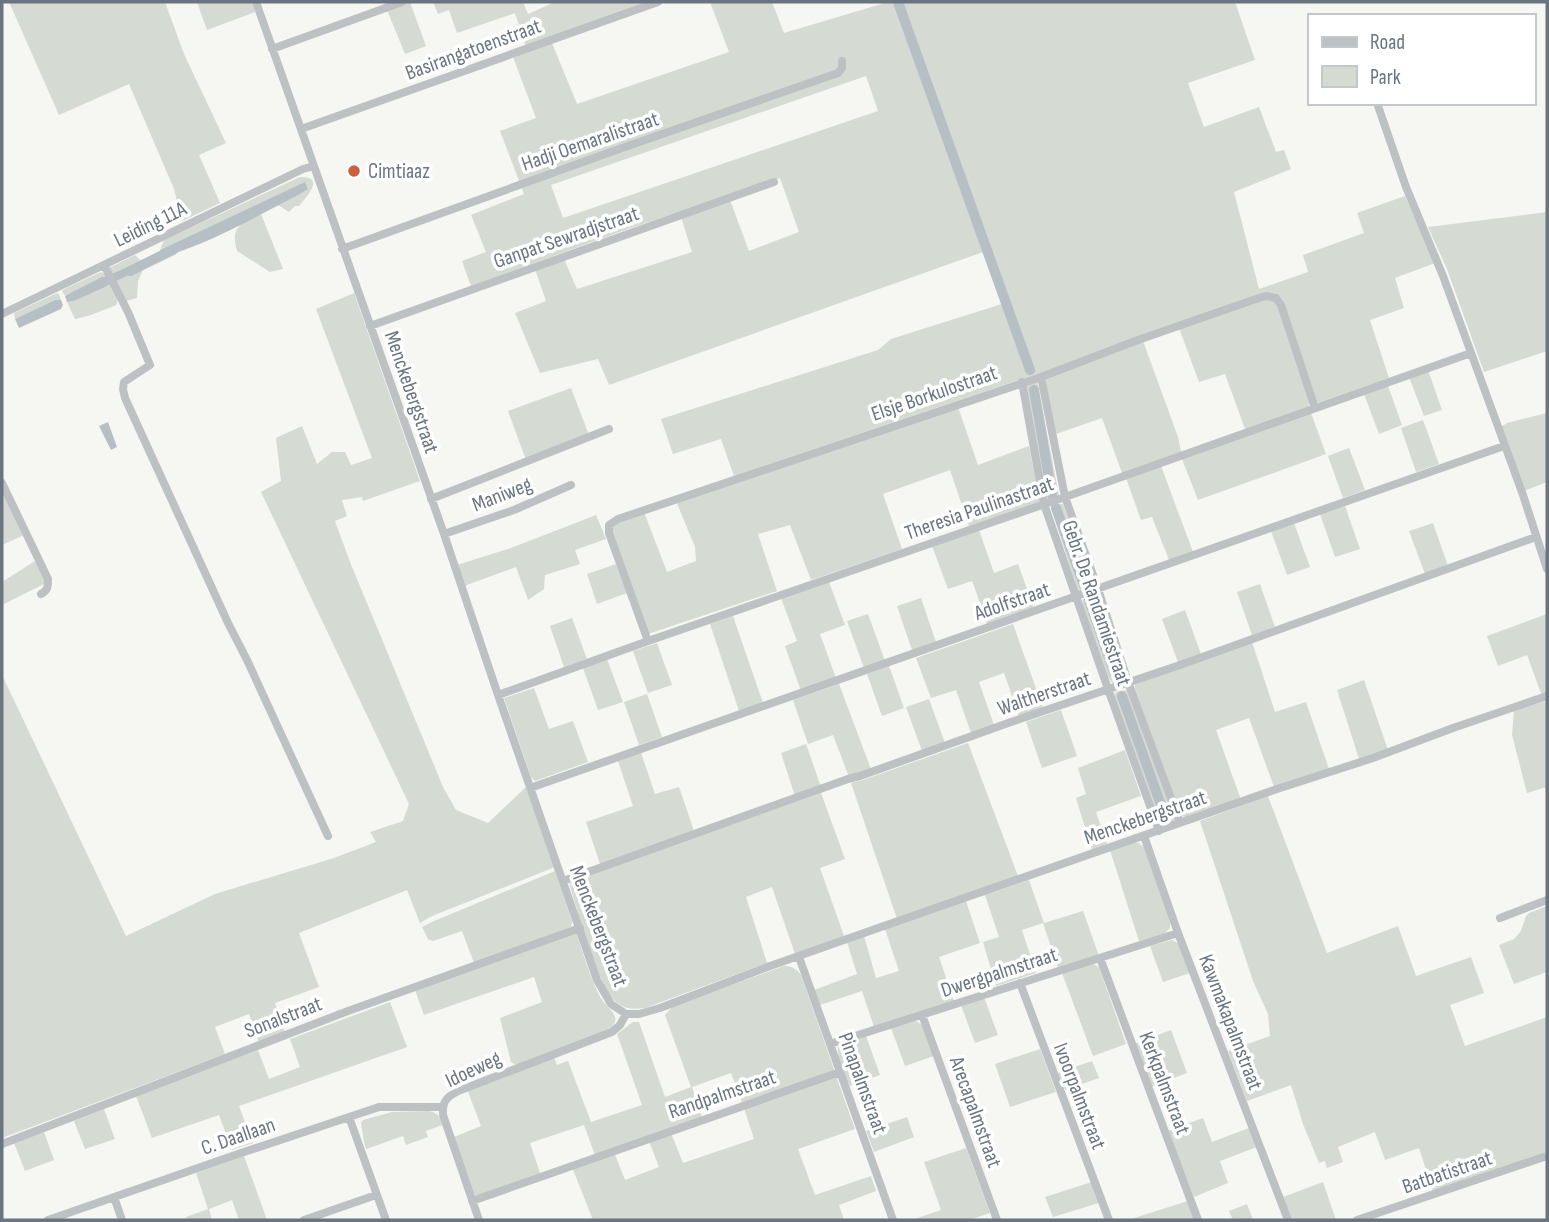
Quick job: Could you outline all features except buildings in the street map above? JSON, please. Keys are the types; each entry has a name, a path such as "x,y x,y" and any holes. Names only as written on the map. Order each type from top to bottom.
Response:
{"street":[{"name":"Menckebergstraat","path":"256,2 444,534 579,928 603,992 611,1004 626,1014 639,1014 660,1007 1547,696"},
{"path":"272,49 402,2"},
{"name":"Basirangatoenstraat","path":"301,129 658,2"},
{"name":"Hadji Oemaralistraat","path":"342,249 838,73 842,68 842,61"},
{"path":"1378,105 1406,187 1443,276 1547,569"},
{"name":"Leiding 11A","path":"2,314 314,166"},
{"name":"Ganpat Sewradjstraat","path":"370,326 774,182"},
{"path":"105,266 150,365 124,382 125,398 328,836"},
{"name":"Elsje Borkulostraat","path":"648,641 609,533 609,525 618,519 1041,377 1151,335 1266,296 1276,298 1281,305 1315,408"},
{"name":"Theresia Paulinastraat","path":"498,695 1471,353"},
{"name":"Gebr. De Randamiestraat","path":"1041,377 1065,497 1128,682 1180,823"},
{"name":"Gebr. De Randamiestraat","path":"1022,382 1044,504 1159,831"},
{"path":"431,499 609,429"},
{"name":"Adolfstraat","path":"530,788 1504,446"},
{"path":"2,483 48,579 48,587 41,594"},
{"name":"Maniweg","path":"444,534 514,510 571,485"},
{"name":"Waltherstraat","path":"563,881 1536,537"},
{"name":"Kawmakapalmstraat","path":"1144,836 1178,933 1288,1220"},
{"path":"1500,918 1547,900"},
{"name":"Sonalstraat","path":"2,1144 348,1011 579,928"},
{"name":"Dwergpalmstraat","path":"830,1044 1178,933"},
{"name":"Pinapalmstraat","path":"799,957 893,1220"},
{"name":"Kerkpalmstraat","path":"1100,958 1198,1220"},
{"name":"Ivoorpalmstraat","path":"1020,983 1109,1220"},
{"name":"Idoeweg","path":"479,1220 443,1115 442,1107 447,1098 458,1091 612,1031 620,1025 626,1014"},
{"name":"Arecapalmstraat","path":"922,1015 997,1220"},
{"name":"Randpalmstraat","path":"472,1201 840,1072"},
{"name":"C. Daallaan","path":"48,1220 379,1107 442,1107"},
{"path":"349,1116 386,1220"},
{"name":"Batbatistraat","path":"1357,1220 1547,1156"},
{"path":"304,1220 376,1195"},
{"path":"114,1198 122,1220"}],"green space":[{"path":"9,2 165,2 184,54 226,143 199,155 220,203 182,221 174,189 129,84 59,115"},
{"path":"197,2 252,2 255,12 207,30"},
{"path":"408,2 426,46 405,54 387,10"},
{"path":"433,2 523,2 528,14 555,2 652,2 526,47 515,13 457,33 449,10 438,14"},
{"path":"710,2 772,2 784,33 888,2 1235,2 1255,60 1188,83 1204,127 1259,107 1276,152 1284,150 1291,169 1234,192 1259,289 1308,272 1303,255 1364,233 1357,213 1405,196 1435,263 1395,278 1404,308 1370,320 1389,378 1317,403 1284,303 1268,294 1039,375 734,476 721,439 673,454 661,419 878,350 891,339 1005,303 986,251 609,385 598,359 540,373 515,313 546,301 535,269 564,259 577,289 692,252 681,217 730,200 749,251 799,232 780,178 471,286 462,261 486,252 471,215 524,194 500,131 536,118 513,57 552,43 577,104 729,52","holes":["866,76 878,111 563,218 551,185"]},
{"path":"300,177 312,180 312,188 299,206 289,212 278,205 308,189 305,183 160,250 164,240"},
{"path":"1547,212 1547,351 1484,372 1447,269 1428,227"},
{"path":"261,214 283,269 270,272 237,251 236,231 248,220"},
{"path":"135,255 141,261 142,272 138,281 137,298 126,301 114,282 137,262 111,274 109,268"},
{"path":"101,272 107,277 65,296 62,291 64,289"},
{"path":"110,283 117,304 75,319 67,302"},
{"path":"57,293 61,300 55,300 15,319 14,313"},
{"path":"354,293 420,481 363,501 362,497 342,500 347,516 335,521 443,787 456,810 488,823 526,787 555,867 420,923 407,890 299,933 319,987 275,1003 285,1033 259,1042 249,1014 215,1027 225,1054 2,1138 2,675 126,936 215,894 334,858 376,842 370,832 403,821 409,804 261,492 281,481 276,438 302,426 317,464 332,452 345,452 351,465 372,458 316,309"},
{"path":"1265,299 1275,301 1279,306 1310,404 1307,408 1245,429 1225,374 1199,382 1179,328"},
{"path":"1143,341 1181,452 1122,473 1102,418 1056,434 1045,378"},
{"path":"1428,370 1442,410 1424,416 1409,377"},
{"path":"1037,380 1059,496 1046,499 1025,383"},
{"path":"1388,386 1402,425 1379,434 1364,394"},
{"path":"571,388 589,435 526,460 508,411"},
{"path":"958,407 978,465 1029,446 1040,502 969,526 950,470 883,494 902,549 811,580 790,525 758,534 777,591 648,634 611,533 612,526 644,512 667,572 696,561 695,547 676,501"},
{"path":"1311,413 1326,454 1198,500 1182,459"},
{"path":"1547,413 1547,482 1524,491 1501,427"},
{"path":"1423,420 1439,464 1416,472 1401,428"},
{"path":"1349,448 1365,490 1343,498 1328,456"},
{"path":"1161,466 1193,552 1169,560 1152,517 1141,520 1126,478"},
{"path":"5,495 24,535 2,545 2,496"},
{"path":"1063,504 1092,587 1080,592 1076,589 1051,508 1053,505"},
{"path":"1345,506 1360,549 1335,557 1320,514"},
{"path":"596,515 606,539 575,550 580,564 545,575 544,589 528,600 516,567 464,586 457,565 511,548"},
{"path":"1294,523 1310,567 1287,575 1271,531"},
{"path":"1433,523 1448,566 1425,574 1409,531"},
{"path":"979,530 994,573 1018,564 1034,608 988,625 972,581 948,589 932,546"},
{"path":"35,561 45,579 44,584 4,604 2,582"},
{"path":"616,564 627,593 597,604 587,574"},
{"path":"829,582 845,625 820,634 836,678 801,691 785,646 797,641 781,598"},
{"path":"1260,584 1275,627 1252,635 1237,592"},
{"path":"1092,596 1099,602 1123,677 1122,681 1113,684 1106,675 1082,604 1083,599"},
{"path":"921,598 936,642 912,650 897,606"},
{"path":"1185,610 1201,654 1178,662 1162,619"},
{"path":"868,614 885,661 864,668 847,621"},
{"path":"1547,614 1547,694 1542,696 1527,655 1498,666 1487,636"},
{"path":"733,616 763,703 739,711 710,624"},
{"path":"572,618 587,659 564,667 550,626"},
{"path":"1013,624 1043,708 1019,716 1004,673 979,682 994,725 971,733 956,690 931,698 916,658"},
{"path":"1252,642 1275,712 1306,702 1329,769 1274,787 1249,718 1216,730 1241,800 1185,818 1178,812 1135,684 1137,681"},
{"path":"657,643 672,685 648,693 633,651"},
{"path":"607,659 623,702 598,710 583,668"},
{"path":"889,666 904,708 882,716 867,674"},
{"path":"1364,680 1388,750 1359,759 1337,690"},
{"path":"839,684 871,769 849,777 833,735 808,744 793,700"},
{"path":"534,688 549,729 573,721 588,762 535,781 531,777 504,698"},
{"path":"1127,690 1174,817 1175,821 1165,826 1160,823 1114,696 1116,692"},
{"path":"647,694 662,737 639,745 624,702"},
{"path":"929,699 945,743 922,751 906,707"},
{"path":"1547,701 1547,787 1527,793 1512,735 1514,710"},
{"path":"1061,710 1077,756 1042,768 1026,722"},
{"path":"968,743 1018,876 897,919 851,783"},
{"path":"806,744 821,787 795,796 781,753"},
{"path":"1125,750 1141,796 1096,812 1107,844 1092,850 1076,798 1086,794 1078,768"},
{"path":"641,753 655,794 679,787 694,831 600,864 586,822 633,806 618,761"},
{"path":"821,793 845,859 820,868 844,936 795,954 772,887 746,897 767,963 645,1008 634,1009 619,1004 611,996 597,968 570,887 571,882"},
{"path":"1268,796 1327,953 1398,926 1416,976 1471,957 1484,993 1450,1005 1465,1046 1547,1017 1547,1153 1433,1191 1419,1148 1385,1160 1375,1132 1338,1147 1343,1162 1327,1168 1325,1161 1319,1163 1291,1085 1247,1101 1228,1051 1270,1036 1268,1014 1253,981 1200,821"},
{"path":"1134,842 1145,848 1170,922 1170,928 1164,934 1139,941 1110,850"},
{"path":"555,871 572,921 571,927 474,963 462,931 433,941 428,939 422,927 434,921"},
{"path":"1029,880 1044,923 1083,911 1099,956 1058,968 1043,923 1022,930 1036,973 996,986 983,942 999,937 985,895"},
{"path":"966,901 980,943 939,957 954,1001 874,1027 862,991 820,1005 814,990 857,974 847,942 864,936 876,978 899,971 885,929"},
{"path":"1547,906 1547,972 1514,984 1499,945 1514,939 1529,913"},
{"path":"576,932 596,989 615,1017 609,1030 516,1065 511,1062 500,1018 542,1002 534,977 424,1015 415,990"},
{"path":"1172,940 1179,944 1190,973 1163,982 1150,946"},
{"path":"1091,963 1099,967 1126,1044 1093,1056 1062,973"},
{"path":"784,966 793,968 801,975 835,1072 742,1103 731,1073 692,1087 702,1117 595,1155 584,1125 530,1143 540,1173 477,1196 473,1193 454,1137 481,1126 467,1089 554,1057 557,1065 568,1061 591,1122 642,1105 617,1034 633,1022 639,1022 665,1097 691,1087 665,1015 673,1006"},
{"path":"984,997 998,1035 975,1043 961,1005"},
{"path":"390,1002 407,1047 239,1106 253,1143 232,1150 219,1115 152,1138 136,1096 258,1050 269,1079 300,1067 290,1039"},
{"path":"916,1021 923,1026 934,1056 905,1066 891,1028"},
{"path":"1171,1030 1187,1073 1150,1087 1134,1044"},
{"path":"866,1036 880,1075 849,1086 838,1046"},
{"path":"1040,1049 1056,1092 1010,1107 995,1064"},
{"path":"1092,1061 1099,1078 1065,1090 1058,1073"},
{"path":"836,1076 855,1129 798,1149 815,1195 871,1176 876,1191 839,1205 844,1220 593,1220 572,1167 614,1152 625,1180 659,1167 649,1141 671,1133 683,1163 754,1139 744,1108"},
{"path":"104,1109 115,1139 85,1149 74,1121"},
{"path":"429,1111 438,1115 442,1125 426,1131 428,1137 406,1145 403,1136 366,1149 361,1123 363,1120 392,1112"},
{"path":"907,1117 914,1137 874,1152 866,1131"},
{"path":"1203,1118 1212,1142 1249,1128 1257,1147 1220,1161 1228,1183 1194,1197 1168,1131"},
{"path":"44,1132 54,1160 25,1171 14,1143"},
{"path":"966,1148 990,1213 969,1220 912,1220 941,1210 924,1162"},
{"path":"244,1156 267,1220 239,1220 232,1200 209,1209 212,1220 187,1220 186,1217 208,1209 196,1173"},
{"path":"1092,1182 1099,1203 1053,1217 1045,1197"},
{"path":"1323,1182 1336,1220 1292,1220 1283,1197"},
{"path":"1188,1201 1194,1220 1128,1220"},
{"path":"1247,1204 1253,1220 1233,1220 1229,1211"}],"shaded area":[{"path":"305,182 308,189 300,194 216,237 163,257 160,250"},
{"path":"138,262 141,269 114,282 111,274"},
{"path":"107,277 110,283 107,286 67,302 65,296"},
{"path":"55,300 61,300 61,309 19,328 15,319"},
{"path":"108,422 117,447 111,450 99,426"}],"waterway":[{"path":"898,2 1030,370"},
{"path":"130,271 173,250"},
{"path":"1034,390 1052,495"},
{"path":"1056,508 1084,585"},
{"path":"1089,600 1114,672"},
{"path":"1122,696 1166,819"}],"place":[{"name":"Cimtiaaz","path":"354,171"}]}
